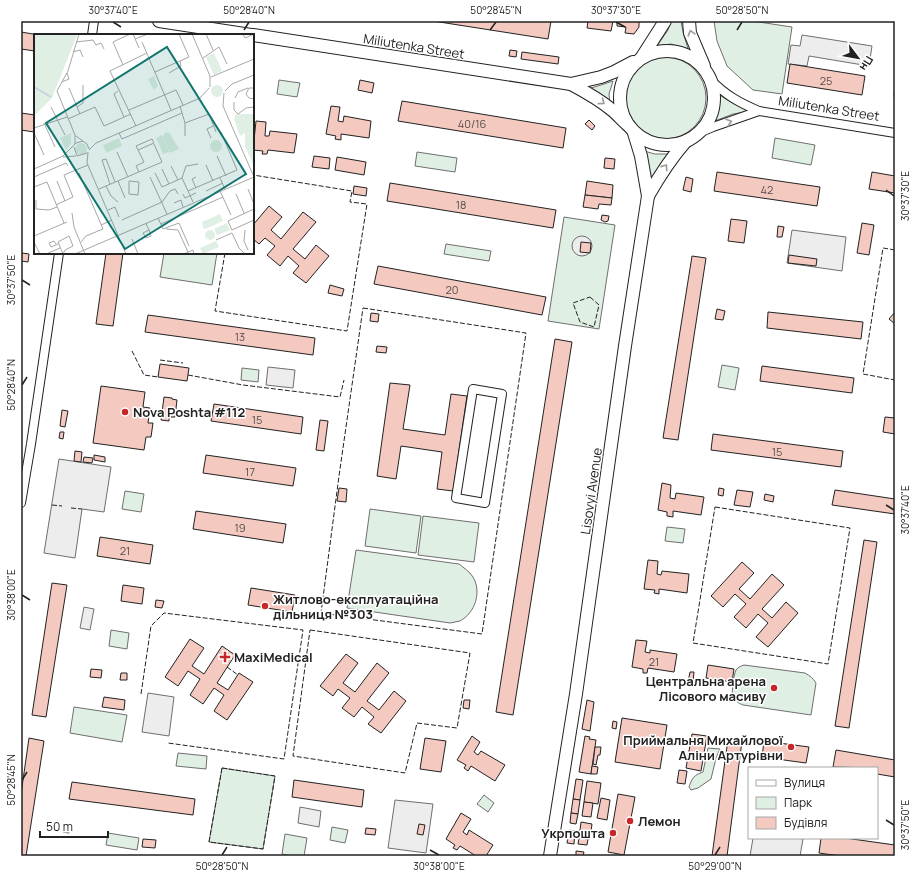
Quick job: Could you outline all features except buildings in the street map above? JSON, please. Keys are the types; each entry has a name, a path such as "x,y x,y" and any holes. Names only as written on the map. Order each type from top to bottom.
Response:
{"street":[{"path":"92,34 94,21"},
{"name":"Miliutenka Street","path":"159,21 245,34"},
{"path":"648,196 643,163 631,130 623,118 619,104 620,91 624,78 631,66 640,58 658,34 665,21"},
{"path":"631,130 647,141 660,145 673,145 686,141 699,133 709,119 714,106 714,92 690,33 689,21"},
{"name":"Miliutenka Street","path":"254,35 571,84 586,92 612,110 631,130"},
{"path":"640,58 660,51 674,51 688,55 700,64 708,75"},
{"name":"Miliutenka Street","path":"571,84 614,72 640,58"},
{"name":"Miliutenka Street","path":"708,75 720,89 730,96 745,105 760,111 895,133"},
{"name":"Miliutenka Street","path":"699,133 760,111"},
{"name":"Lisovyi Avenue","path":"550,856 576,694 625,346 648,196 674,155 686,141"},
{"path":"21,503 59,254"},
{"path":"473,389 502,394 485,503 456,498 473,389"}],"green space":[{"path":"671,21 681,21 688,49 671,44 657,46 668,30"},
{"path":"714,21 752,21 792,27 782,94 753,90 727,66 717,41"},
{"path":"665,57 681,61 694,69 702,82 706,98 702,114 694,127 681,135 665,139 649,135 636,127 628,114 624,98 628,82 636,69 649,61"},
{"path":"279,80 300,83 297,97 277,94"},
{"path":"613,81 609,94 610,105 590,92 591,88"},
{"path":"718,94 734,104 751,111 733,114 715,121 719,107"},
{"path":"775,138 815,145 811,165 772,158"},
{"path":"644,151 655,154 668,154 659,166 652,183"},
{"path":"417,152 457,158 455,172 415,166"},
{"path":"564,217 615,225 599,329 548,321"},
{"path":"446,244 491,251 489,261 444,254"},
{"path":"164,254 217,254 212,285 160,277"},
{"path":"722,365 739,368 735,390 718,387"},
{"path":"242,368 259,370 258,382 241,380"},
{"path":"125,491 144,494 141,512 122,509"},
{"path":"370,509 421,516 416,553 365,546"},
{"path":"423,516 479,523 474,562 418,555"},
{"path":"667,527 685,529 683,543 665,541"},
{"path":"356,550 459,564 470,573 476,583 476,602 470,613 460,621 450,623 347,608"},
{"path":"111,630 129,633 127,649 109,646"},
{"name":"Центральна арена Лісового масиву","path":"744,665 805,673 810,676 816,683 811,715 738,703 733,696 732,691 734,675 739,667"},
{"path":"74,707 127,715 122,742 70,733"},
{"path":"708,748 720,749 716,758 711,779 698,788 691,790 689,787 692,779 697,774 703,772"},
{"path":"178,753 207,756 206,769 176,766"},
{"path":"222,768 275,776 263,849 209,842"},
{"path":"484,795 494,803 488,812 477,804"},
{"path":"332,827 348,830 345,843 330,840"},
{"path":"108,833 139,838 137,850 106,845"},
{"path":"285,834 307,838 304,856 282,854"}],"shaded area":[{"path":"802,35 872,46 869,66 809,56 807,66 788,64 791,45 800,46"},
{"path":"792,230 846,237 842,271 787,263"},
{"path":"578,236 586,236 592,242 592,250 586,256 578,256 572,250 572,242"},
{"path":"268,367 295,370 293,388 266,385"},
{"path":"59,459 111,467 104,512 82,509 75,558 44,553"},
{"path":"84,607 94,609 90,630 80,628"},
{"path":"148,693 174,697 169,736 142,732"},
{"path":"395,800 433,804 426,853 388,848"},
{"path":"300,807 321,811 319,827 298,823"},
{"path":"753,839 803,839 800,856 750,856"}],"fence":[{"path":"895,85 895,98"},
{"path":"225,254 215,311 347,331 367,204 350,202 352,191 254,175"},
{"path":"895,250 883,248 863,374 895,380"},
{"path":"590,297 599,305 594,327 580,322 573,303 590,297"},
{"path":"363,308 526,333 482,634 321,613 363,308"},
{"path":"132,351 144,375 158,377"},
{"path":"160,360 183,363"},
{"path":"188,375 243,385 340,397 344,380"},
{"path":"52,505 62,506"},
{"path":"715,507 850,528 828,664 693,643 715,507"},
{"path":"71,508 82,509"},
{"path":"141,694 151,626 164,613 303,630 284,759 168,743"},
{"path":"310,630 470,653 457,728 417,723 405,773 293,756 310,630"},
{"path":"227,667 238,675"},
{"path":"222,768 275,776 263,849 209,842 222,768"}],"place":[{"name":"Nova Poshta #112","path":"125,412"},
{"name":"Житлово-експлуатаційна дільниця №303","path":"265,606"},
{"name":"MaxiMedical","path":"225,657"},
{"name":"Центральна арена Лісового масиву","path":"774,688"},
{"name":"Приймальня Михайлової Аліни Артурівни","path":"791,747"},
{"name":"Лемон","path":"630,821"},
{"name":"Укрпошта","path":"613,833"}]}
